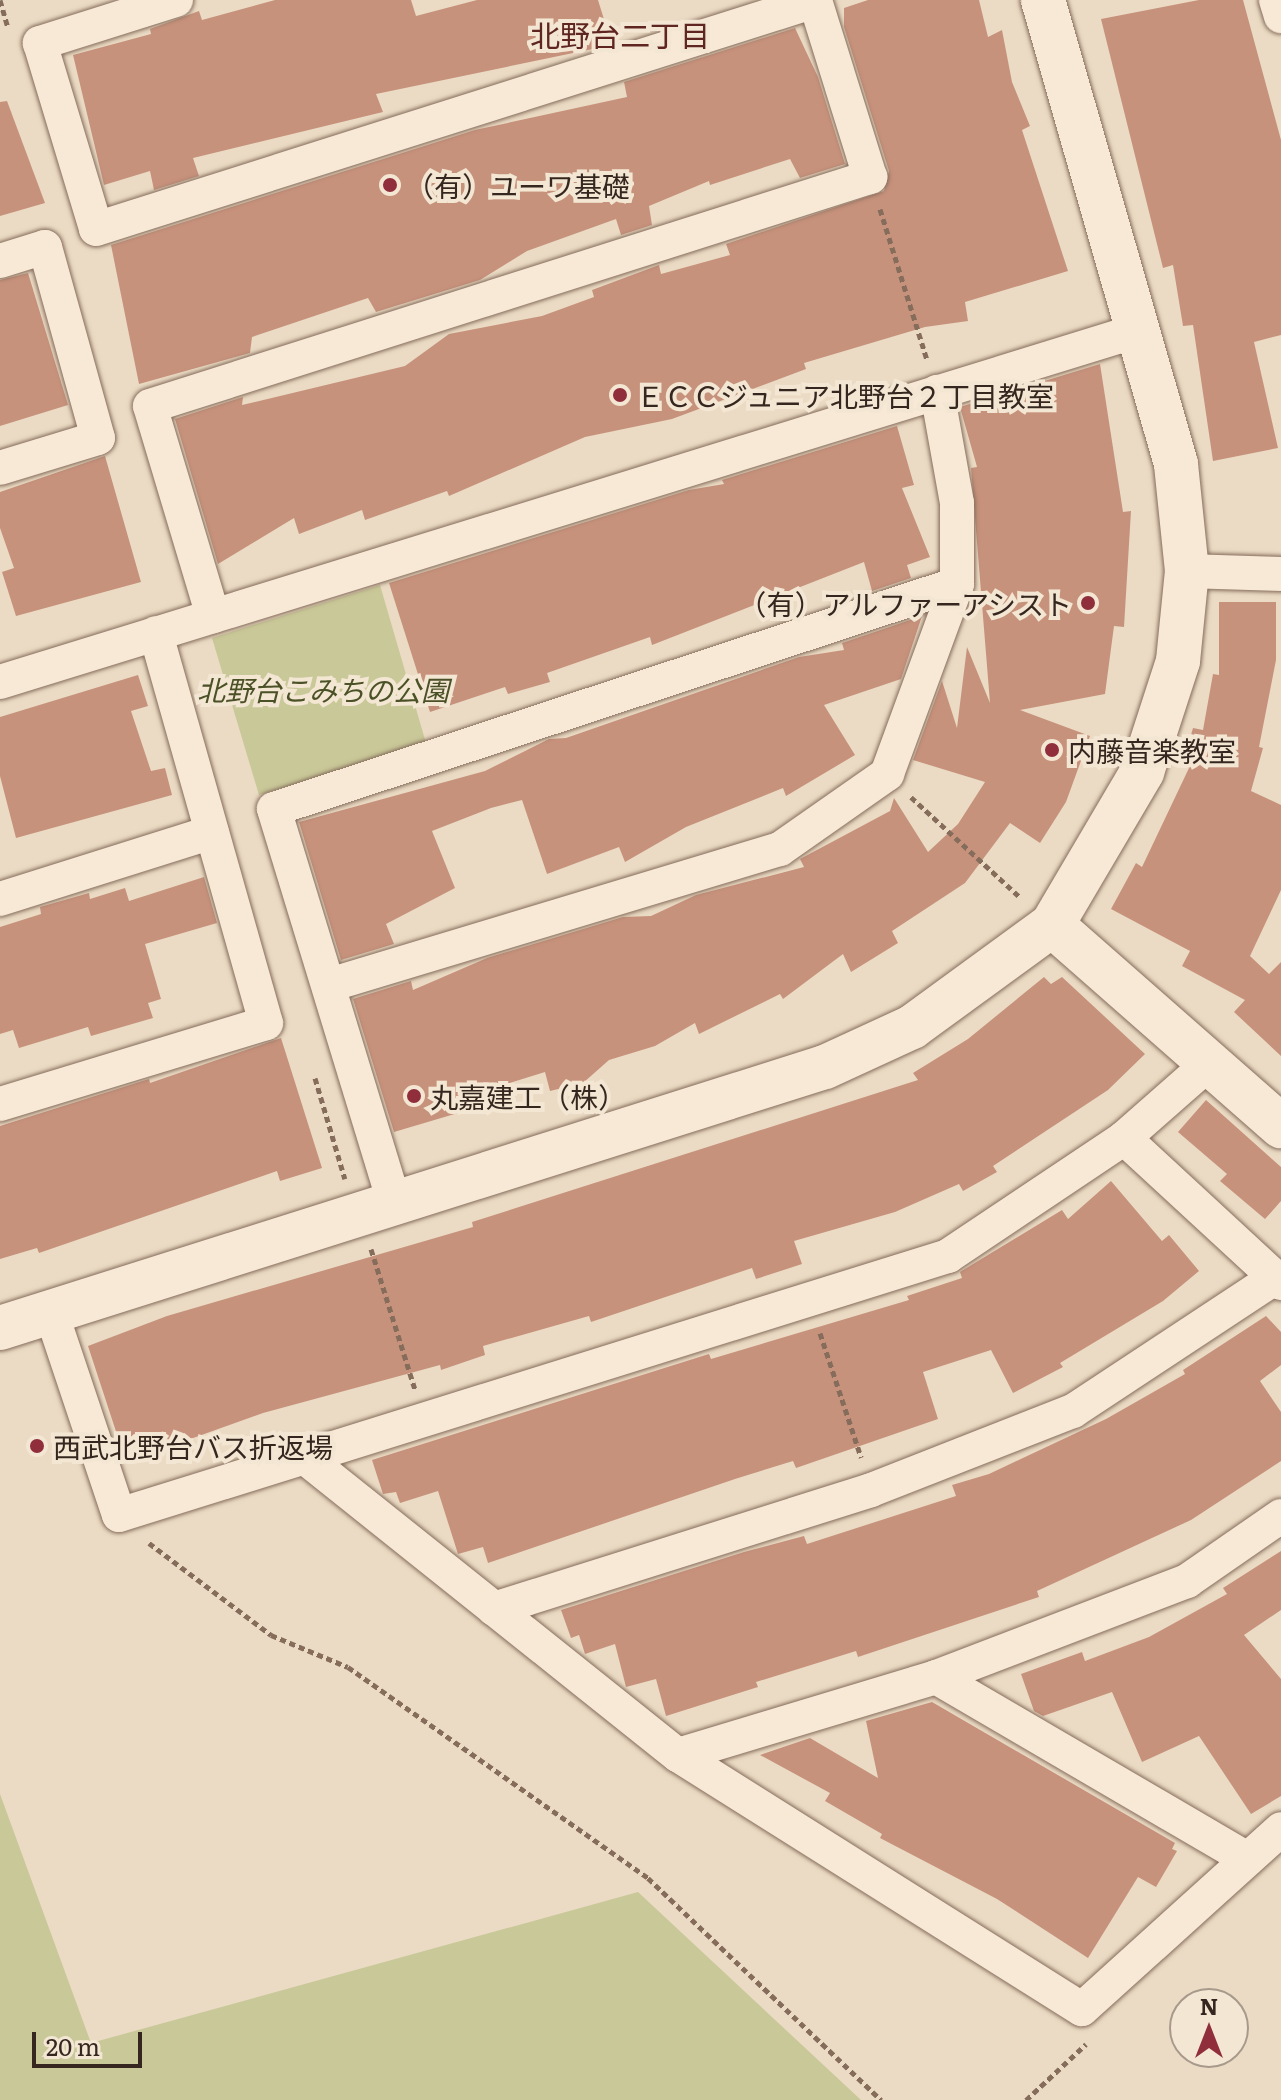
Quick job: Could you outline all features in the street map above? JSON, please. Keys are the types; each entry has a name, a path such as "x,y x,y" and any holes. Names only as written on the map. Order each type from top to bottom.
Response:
{"street":[{"path":"176,0 40,43 96,229 815,0 870,177 150,406 213,616"},
{"path":"0,1328 825,1067 912,1027 1037,912 1142,772 1178,661 1187,571 1176,464 1043,0"},
{"path":"1276,0 1281,16"},
{"path":"0,261 45,247 98,438 0,468"},
{"path":"0,682 1140,330"},
{"path":"329,985 780,849 887,774 957,584 957,503 937,392"},
{"path":"1187,571 1281,574"},
{"path":"395,1205 274,809 957,584"},
{"path":"0,1104 266,1023 156,633"},
{"path":"0,899 212,832"},
{"path":"1037,912 1207,1065 1281,1126"},
{"path":"51,1312 119,1515 424,1416 948,1256 1124,1138 1207,1065"},
{"path":"494,1609 871,1490 1073,1411 1278,1281 1124,1138"},
{"path":"303,1456 678,1755 1082,2009 1281,1829"},
{"path":"678,1755 936,1677 1187,1581 1281,1516"},
{"path":"936,1677 1247,1859"}],"path":[{"path":"870,177 937,392"},
{"path":"887,774 1037,912"},
{"path":"369,1241 424,1416"},
{"path":"809,1298 871,1490"},
{"path":"119,1515 271,1635 348,1667 648,1878 881,2100"},
{"path":"1026,2100 1106,2025 1102,1992"}],"green space":[{"name":"北野台こみちの公園","path":"380,585 426,743 259,795 212,638"},
{"path":"0,1794 91,2043 638,1892 861,2100 0,2100"}],"building":[{"path":"275,0 411,0 416,16 477,0 598,0 612,45 376,94 383,112 193,158 199,176 154,190 150,171 104,185 73,55 151,34 150,29 199,11 202,20"},
{"path":"868,0 979,0 988,37 1002,30 1012,82 1030,126 1022,130 1068,271 965,302 968,321 925,327 804,363 806,369 672,419 585,437 449,496 447,491 365,520 362,510 299,534 294,518 218,564 175,419 243,397 242,405 405,366 449,334 542,316 594,297 592,290 659,265 661,274 730,255 726,244 884,191 889,171 844,27 844,8"},
{"path":"1199,0 1243,0 1281,140 1281,335 1254,342 1278,448 1213,461 1193,325 1183,326 1173,265 1163,268 1101,19"},
{"path":"795,28 818,77 845,164 800,178 790,159 710,185 709,181 649,206 652,225 621,235 616,219 527,251 480,280 376,312 368,298 252,337 250,353 139,384 111,245 475,130 627,97 624,82"},
{"path":"7,101 45,203 0,216 0,102"},
{"path":"28,273 68,405 0,426 0,280"},
{"path":"1100,364 1123,512 1131,511 1124,627 1114,626 1105,694 1020,710 1090,736 1066,802 1040,843 1010,823 965,883 892,931 898,943 851,972 843,954 783,999 780,994 699,1034 695,1023 655,1046 609,1060 583,1083 550,1091 545,1072 454,1100 458,1113 394,1132 353,999 411,981 413,990 487,958 623,917 651,916 696,895 804,867 800,859 890,811 894,798 928,852 958,824 985,782 913,760 942,681 957,728 967,647 990,703 971,468 977,467 960,407"},
{"path":"897,426 914,485 902,488 930,557 907,565 911,578 872,591 864,562 652,645 650,637 547,673 550,682 508,694 505,687 430,712 389,583 689,490 724,484 722,480"},
{"path":"105,456 141,582 16,616 2,572 14,568 0,528 0,492"},
{"path":"1219,602 1276,602 1276,660 1259,747 1263,748 1251,791 1281,805 1281,890 1250,956 1269,974 1281,962 1281,1056 1234,1012 1245,1000 1182,966 1190,951 1111,909 1136,863 1142,867 1189,768 1182,766 1193,728 1203,730 1213,674 1219,675"},
{"path":"922,616 901,679 824,705 855,755 786,796 783,788 686,827 625,862 619,847 547,874 522,800 491,808 432,831 455,888 386,924 394,944 341,960 299,822 485,771 549,739 566,738 799,657 844,650 842,643"},
{"path":"138,675 148,706 131,711 151,771 165,768 172,795 16,838 0,776 0,717"},
{"path":"204,877 217,923 145,944 161,999 148,1003 153,1018 91,1036 88,1027 19,1048 13,1030 0,1034 0,927 41,914 40,907 89,893 90,899 125,888 129,901"},
{"path":"1044,977 1051,984 1062,977 1145,1054 1108,1090 993,1166 997,1172 963,1191 959,1184 895,1212 794,1241 802,1264 756,1279 752,1268 591,1322 589,1316 483,1346 485,1355 441,1370 440,1365 263,1413 126,1462 88,1346 167,1316 473,1227 472,1222 918,1080 913,1073 968,1039"},
{"path":"281,1038 322,1168 280,1181 277,1171 39,1253 37,1248 0,1259 0,1126 149,1079 150,1083"},
{"path":"1206,1100 1281,1167 1281,1201 1265,1219 1220,1181 1227,1174 1178,1132"},
{"path":"1111,1181 1162,1241 1169,1235 1199,1271 1163,1301 1060,1363 1063,1367 1013,1393 991,1350 923,1372 938,1419 796,1468 793,1461 735,1479 488,1563 483,1547 458,1554 438,1491 400,1503 396,1492 383,1494 372,1460 709,1354 711,1359 909,1300 907,1296 962,1278 960,1272 1062,1210 1068,1219"},
{"path":"1266,1316 1281,1332 1281,1365 1260,1381 1281,1412 1281,1461 1191,1520 1037,1591 1039,1597 858,1657 856,1651 756,1682 758,1687 666,1716 656,1679 626,1687 615,1644 585,1654 579,1635 571,1638 561,1610 744,1552 804,1536 807,1544 956,1496 952,1485 989,1474 1106,1419 1185,1374 1183,1370"},
{"path":"1281,1551 1281,1610 1244,1635 1281,1679 1281,1796 1251,1814 1199,1736 1142,1762 1112,1692 1043,1716 1034,1711 1021,1674 1082,1652 1085,1661 1149,1637 1227,1594 1223,1588"},
{"path":"932,1702 1175,1843 1172,1849 1177,1851 1156,1887 1138,1877 1088,1958 997,1899 880,1838 882,1834 825,1801 830,1793 760,1755 810,1738 878,1778 866,1721"}],"place":[{"name":"（有）ユーワ基礎","path":"390,185"},
{"name":"ＥＣＣジュニア北野台２丁目教室","path":"620,395"},
{"name":"（有）アルファーアシスト","path":"1088,603"},
{"name":"内藤音楽教室","path":"1052,750"},
{"name":"丸嘉建工（株）","path":"414,1096"},
{"name":"西武北野台バス折返場","path":"37,1446"}],"district":[{"name":"北野台二丁目","path":"620,34"}]}
